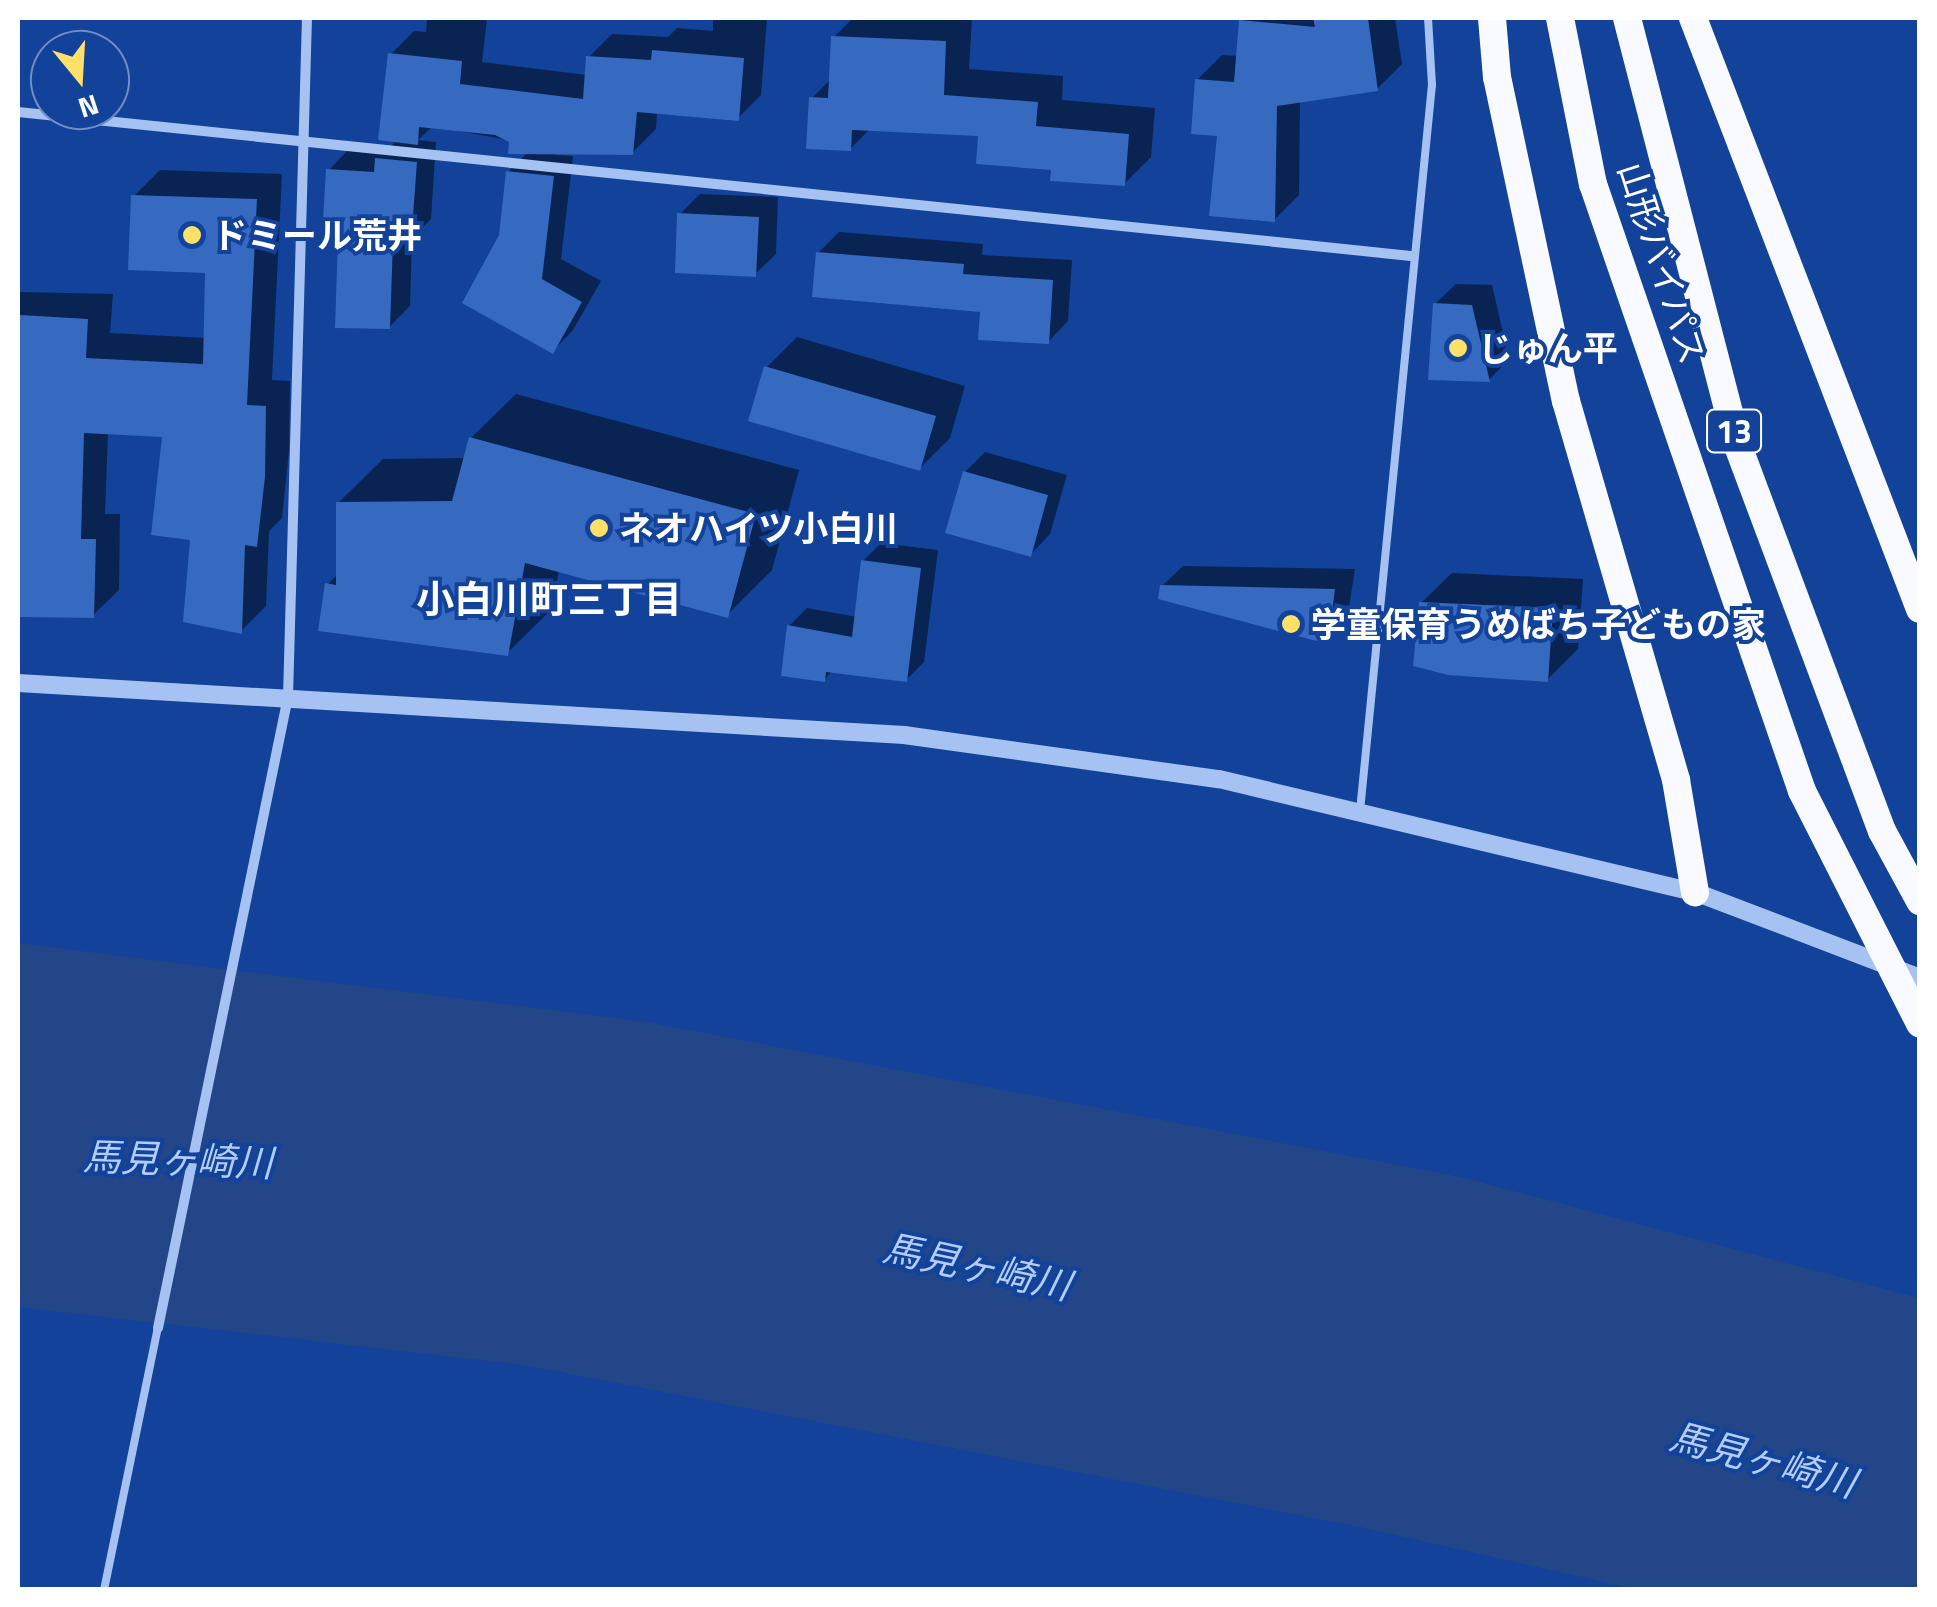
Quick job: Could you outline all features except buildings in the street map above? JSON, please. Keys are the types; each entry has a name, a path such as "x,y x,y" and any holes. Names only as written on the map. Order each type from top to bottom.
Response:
{"highway":[{"path":"1492,18 1497,77 1566,401 1676,780 1695,892"},
{"name":"山形バイパス","path":"1560,18 1593,184 1802,791 1920,1024"},
{"name":"山形バイパス","path":"1627,18 1738,446 1882,831 1920,901"},
{"path":"1693,18 1920,609"}],"street":[{"path":"158,1328 288,698 307,18"},
{"path":"18,112 1411,256"},
{"path":"18,682 904,736 1220,780 1695,892 1920,978"}],"lane":[{"path":"1360,810 1411,256 1432,85 1428,18"},
{"path":"104,1590 158,1328"}],"water":[{"name":"馬見ヶ崎川","path":"18,943 647,1022 1461,1177 1919,1298 1919,1589 1634,1589 1360,1527 524,1365 18,1307"}],"place":[{"name":"ドミール荒井","path":"192,235"},
{"name":"じゅん平","path":"1458,348"},
{"name":"ネオハイツ小白川","path":"599,528"},
{"name":"学童保育うめばち子どもの家","path":"1291,624"}],"district":[{"name":"小白川町三丁目","path":"549,600"}]}
